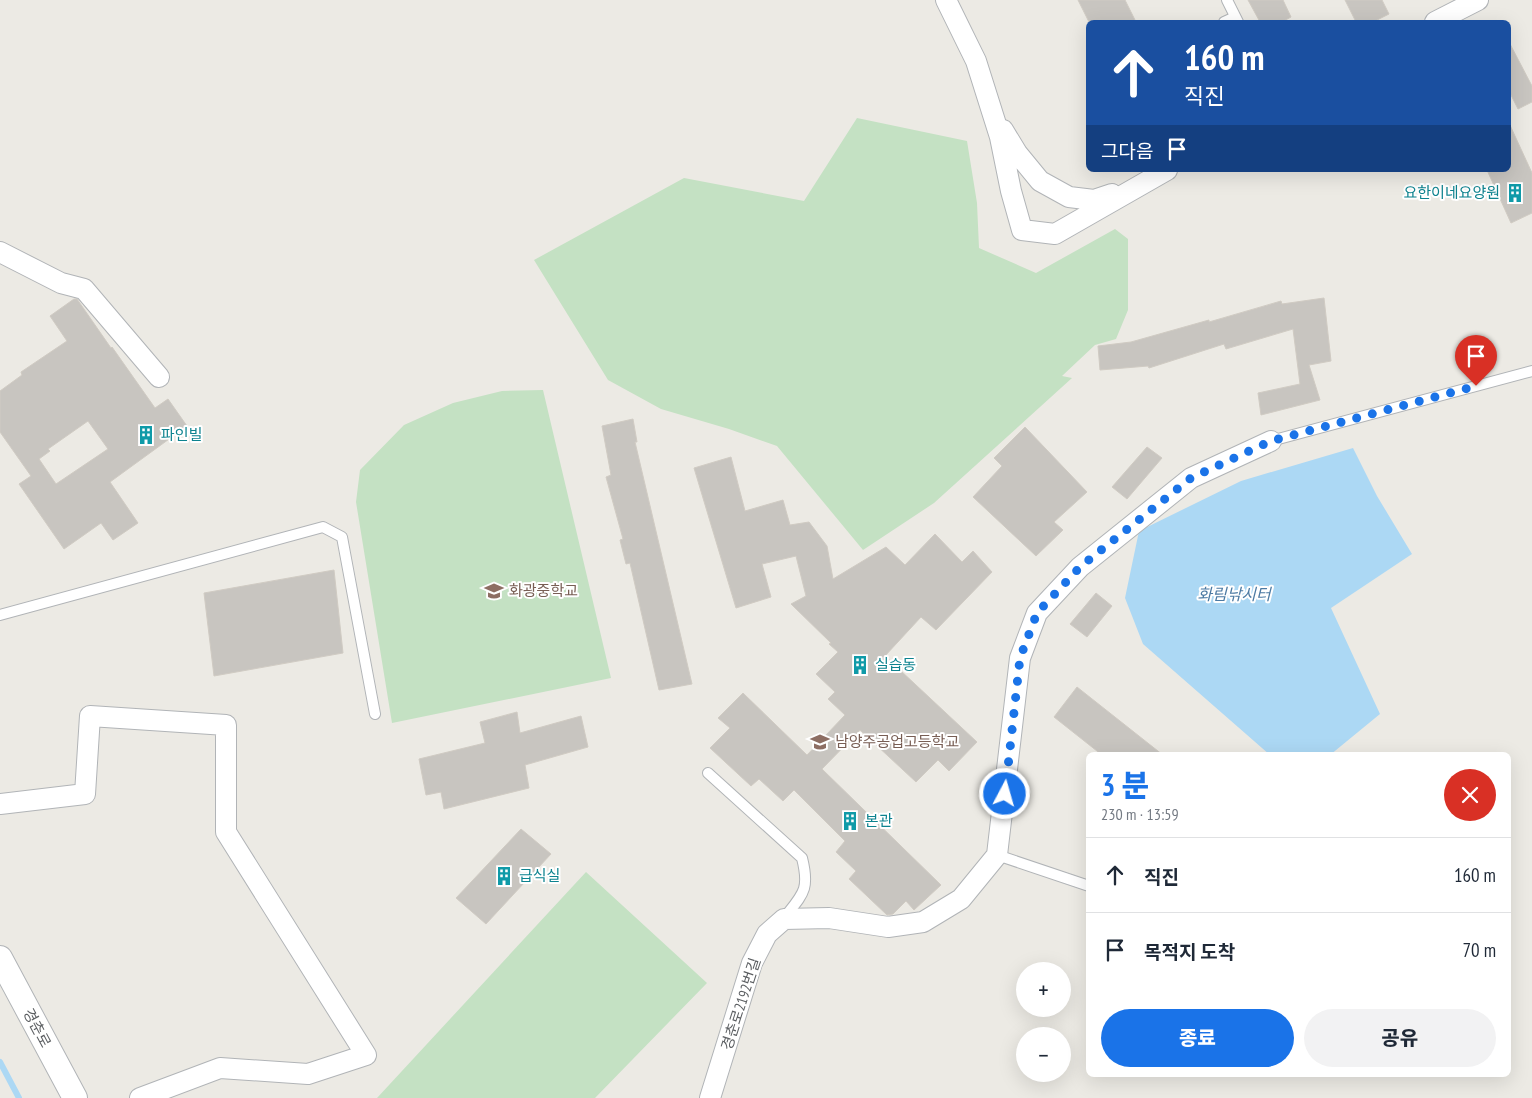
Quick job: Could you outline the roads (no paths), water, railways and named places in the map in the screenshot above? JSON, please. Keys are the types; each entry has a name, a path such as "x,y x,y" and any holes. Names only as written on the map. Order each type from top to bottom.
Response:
{"street":[{"path":"946,0 976,61 1000,137 1011,191 1022,230 1055,234 1158,175"},
{"path":"1440,20 1478,0"},
{"path":"993,113 1018,153 1040,181 1068,197 1094,200 1158,175"},
{"path":"0,252 60,283 84,289 159,377"},
{"path":"784,919 829,918 888,927 923,922 961,899 997,855 1020,658 1037,613 1080,567 1191,478 1271,441"},
{"path":"0,804 85,794 90,716 226,725 226,832 366,1055 308,1074 220,1068 140,1098"},
{"name":"경춘로2192번길","path":"710,1098 752,963 767,934 784,919"},
{"name":"경춘로","path":"0,958 75,1098"}],"lane":[{"path":"1227,0 1236,20"},
{"path":"1271,441 1532,371"},
{"path":"0,615 323,527 342,537 375,714"},
{"path":"708,773 802,858 807,876 804,894 784,919"},
{"path":"997,855 1086,885"}],"water":[{"name":"화림낚시터","path":"1353,448 1377,496 1412,554 1331,608 1380,714 1334,752 1267,752 1143,644 1125,598 1139,531 1241,481"}],"waterway":[{"path":"0,1062 19,1098"}],"place":[{"name":"요한이네요양원","path":"1515,193"},
{"name":"파인빌","path":"146,435"},
{"name":"화광중학교","path":"494,591"},
{"name":"실습동","path":"860,665"},
{"name":"남양주공업고등학교","path":"820,742"},
{"name":"본관","path":"850,821"},
{"name":"급식실","path":"504,876"}]}
